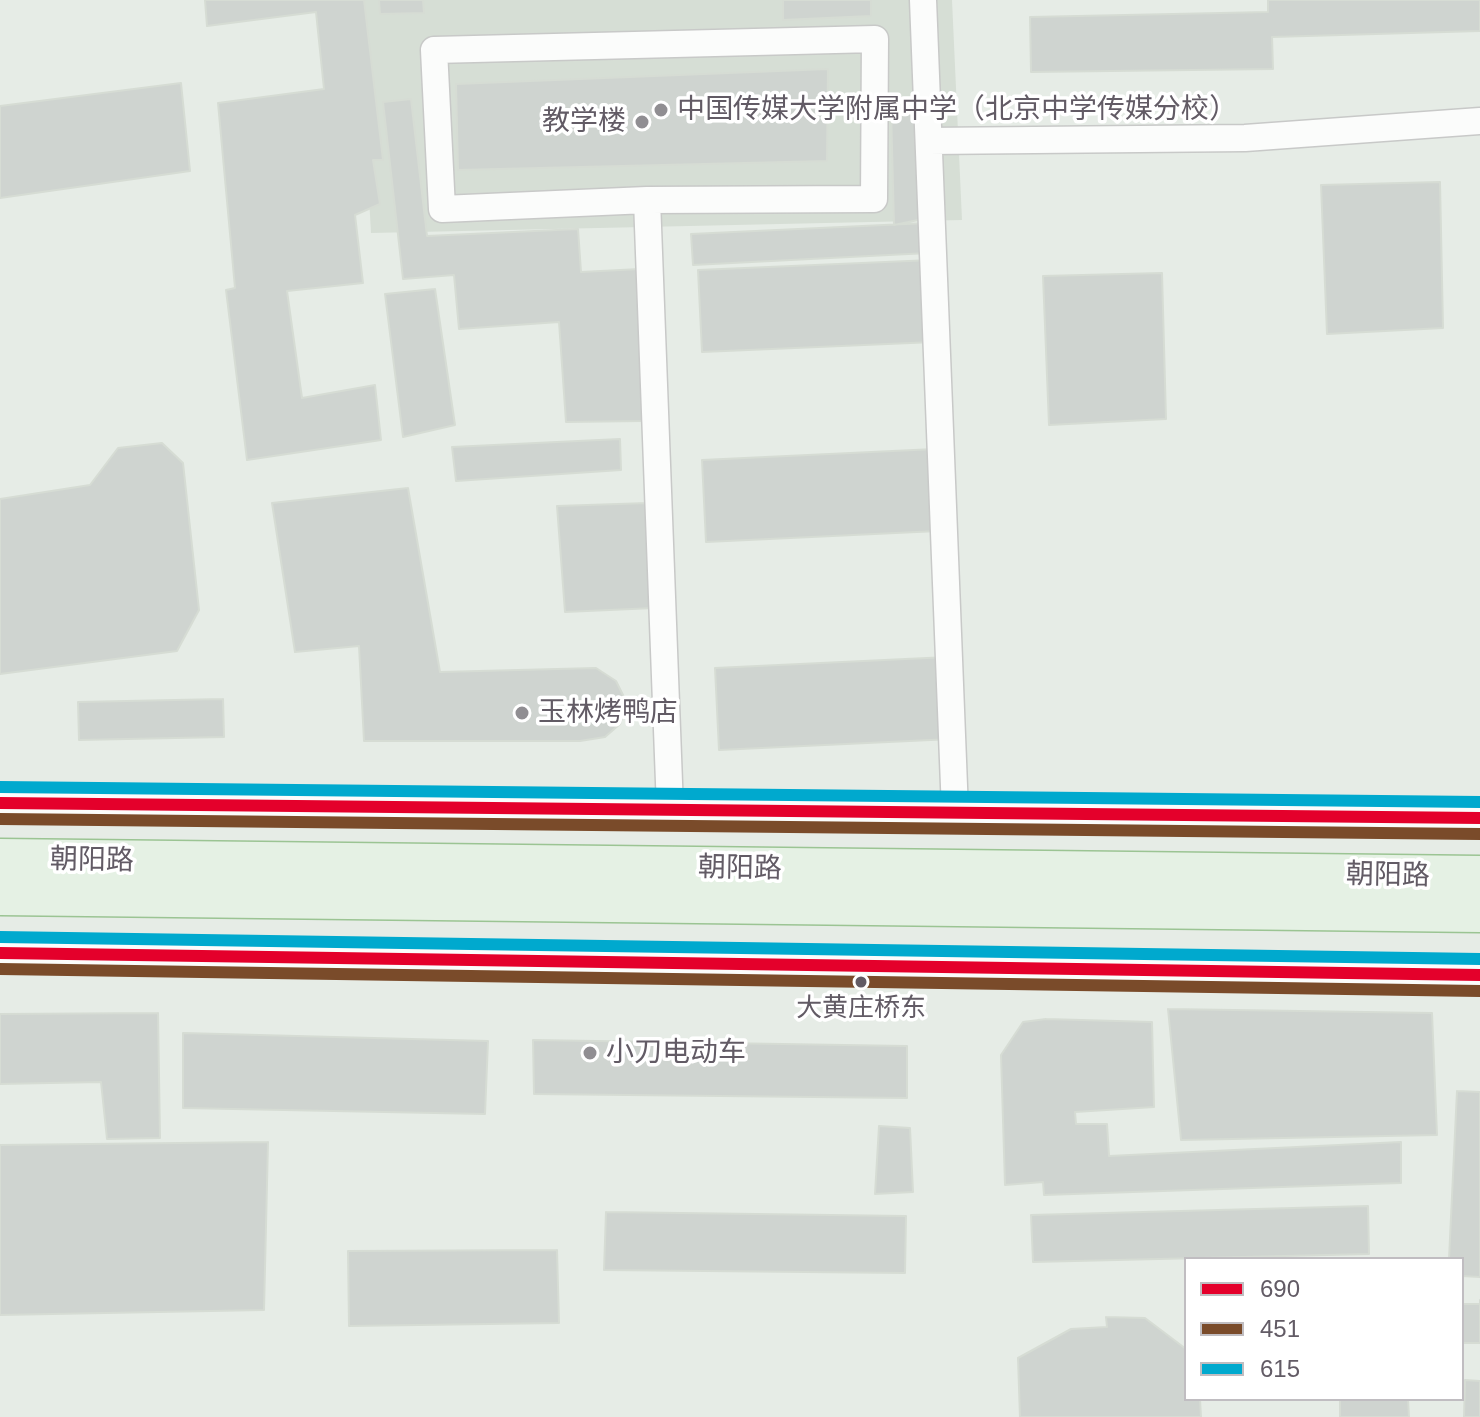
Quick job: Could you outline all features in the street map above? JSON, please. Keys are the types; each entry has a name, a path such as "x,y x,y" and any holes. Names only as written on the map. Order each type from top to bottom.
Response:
{"highway":[{"name":"朝阳路","path":"0,860 1480,877"},
{"name":"朝阳路","path":"0,894 1480,911"}],"street":[{"path":"923,0 955,811"},
{"path":"875,39 874,199 647,200 442,209 434,50 875,39"},
{"path":"929,141 1245,138 1480,121"},
{"path":"647,200 670,809"},
{"name":"朝阳路","path":"0,803 1480,818"},
{"path":"0,953 1480,975"}],"shaded area":[{"name":"中国传媒大学附属中学（北京中学传媒分校）","path":"358,0 952,0 962,220 371,233"}],"building":[{"path":"205,0 364,0 383,160 373,160 380,204 355,215 363,283 287,291 302,398 375,385 381,440 247,460 226,290 235,288 218,103 324,89 316,12 207,26"},
{"path":"379,0 423,0 424,13 380,14"},
{"path":"783,0 871,0 871,16 783,20"},
{"path":"1268,0 1480,0 1480,31 1272,37 1273,69 1031,72 1030,17 1268,12"},
{"name":"教学楼","path":"828,69 827,161 458,170 456,84"},
{"path":"181,83 190,171 0,198 0,106"},
{"path":"411,99 427,236 578,229 581,272 640,269 642,421 566,422 559,322 459,329 454,275 403,279 383,102"},
{"path":"917,106 923,219 894,225 891,109"},
{"path":"1440,182 1443,328 1327,334 1321,185"},
{"path":"927,223 928,253 693,265 691,234"},
{"path":"932,260 934,342 702,352 698,270"},
{"path":"1162,273 1166,419 1049,425 1043,276"},
{"path":"435,289 455,425 403,437 385,294"},
{"path":"620,439 621,470 456,481 452,447"},
{"path":"162,443 183,463 199,610 177,651 0,674 0,499 90,485 118,448"},
{"path":"935,449 938,531 706,542 702,460"},
{"path":"408,488 440,672 596,668 616,681 627,703 620,724 605,737 580,741 364,741 359,646 295,652 272,503"},
{"path":"648,503 654,608 565,612 557,506"},
{"path":"948,657 952,739 719,750 715,668"},
{"path":"223,699 224,737 79,740 78,702"},
{"path":"1168,1009 1432,1013 1437,1135 1181,1140"},
{"path":"158,1013 160,1138 107,1139 101,1082 0,1084 0,1014"},
{"path":"1046,1019 1152,1022 1154,1107 1075,1112 1076,1124 1107,1124 1109,1156 1401,1142 1401,1183 1044,1195 1043,1182 1005,1185 1001,1055 1023,1022"},
{"path":"183,1033 488,1041 485,1114 183,1108"},
{"path":"533,1040 907,1046 907,1098 534,1094"},
{"path":"1457,1091 1480,1092 1480,1277 1464,1276 1464,1257 1449,1257"},
{"path":"879,1126 910,1128 913,1192 875,1194"},
{"path":"268,1142 264,1310 0,1315 0,1145"},
{"path":"1368,1206 1369,1254 1033,1262 1031,1215"},
{"path":"606,1212 906,1216 905,1273 604,1270"},
{"path":"557,1250 559,1323 349,1326 348,1251"},
{"path":"1464,1304 1480,1304 1480,1343 1464,1343"},
{"path":"1106,1317 1145,1318 1184,1347 1184,1401 1200,1401 1201,1417 1020,1417 1018,1358 1071,1329 1107,1327"},
{"path":"1465,1380 1480,1381 1480,1417 1464,1417"},
{"path":"1340,1401 1408,1401 1409,1417 1340,1417"}],"transit line":[{"name":"615","path":"0,787 1480,802"},
{"name":"690","path":"0,803 1480,818"},
{"name":"451","path":"0,819 1480,834"},
{"name":"615","path":"0,937 1480,959"},
{"name":"690","path":"0,953 1480,975"},
{"name":"451","path":"0,969 1480,991"}],"place":[{"name":"中国传媒大学附属中学（北京中学传媒分校）","path":"661,110"},
{"name":"教学楼","path":"642,122"},
{"name":"玉林烤鸭店","path":"522,713"},
{"name":"大黄庄桥东","path":"861,982"},
{"name":"小刀电动车","path":"590,1053"}]}
